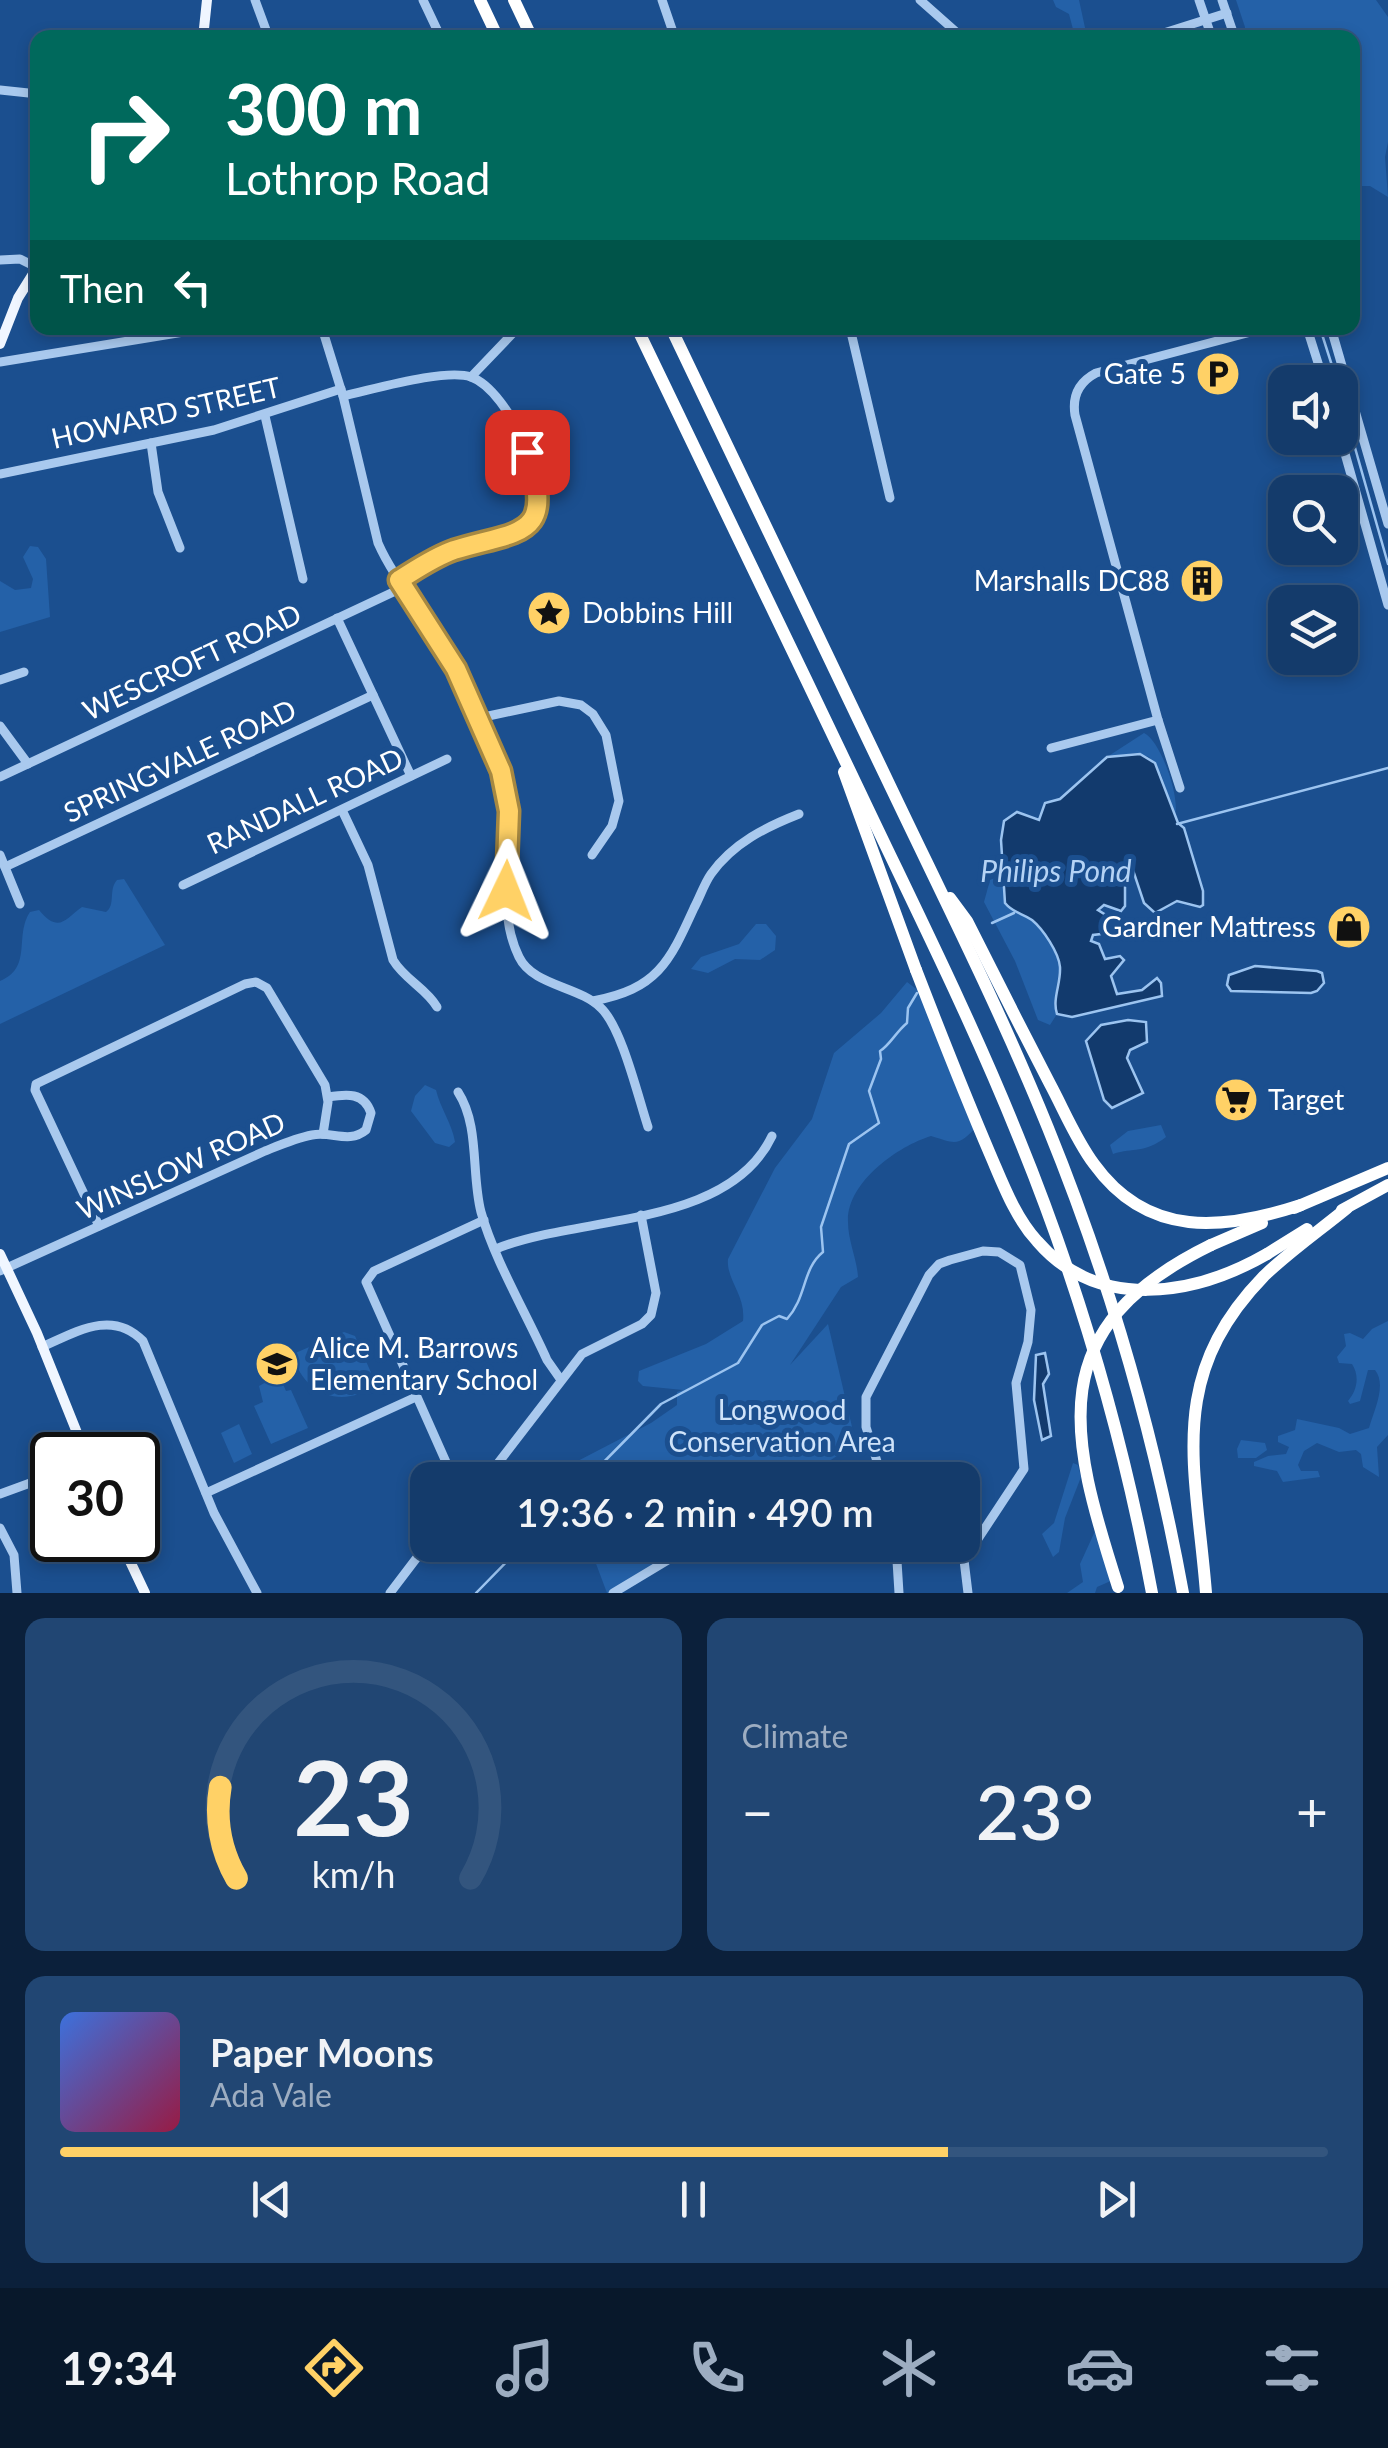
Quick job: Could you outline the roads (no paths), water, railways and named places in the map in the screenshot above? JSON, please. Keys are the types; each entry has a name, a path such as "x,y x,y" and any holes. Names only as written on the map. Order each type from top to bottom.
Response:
{"highway":[{"path":"480,0 494,30"},
{"path":"514,0 528,30"},
{"path":"640,335 982,1050 1039,1189 1100,1372 1152,1593"},
{"path":"674,335 1016,1050 1087,1232 1144,1418 1183,1593"},
{"path":"833,736 852,802 916,970 1006,1188 1031,1234 1058,1261 1103,1285 1149,1291 1210,1280 1267,1254 1388,1185"},
{"path":"930,868 966,920 1090,1158 1113,1186 1148,1210 1196,1224 1251,1220 1301,1205"},
{"path":"1119,1590 1082,1458 1080,1413 1087,1368 1105,1328 1134,1293 1169,1267 1388,1168"},
{"path":"1206,1593 1193,1429 1195,1397 1204,1366 1224,1327 1262,1279 1347,1208"}],"main road":[{"path":"204,30 207,0"},
{"path":"0,344 30,278"},
{"path":"0,1254 77,1432"},
{"path":"130,1562 144,1593"}],"street":[{"path":"255,0 267,30"},
{"path":"423,0 437,30"},
{"path":"662,0 671,30"},
{"path":"920,0 953,30"},
{"path":"1199,0 1209,30"},
{"path":"1222,0 1233,30"},
{"path":"1174,30 1227,12"},
{"path":"0,90 30,93"},
{"path":"0,260 20,259 30,264"},
{"path":"0,362 165,335"},
{"path":"324,335 375,532 450,658 479,718 506,791 506,891 520,959 531,971 594,1001 613,1024 648,1128"},
{"path":"471,377 511,335"},
{"path":"852,335 890,498"},
{"path":"1180,788 1075,416 1075,397 1084,381 1096,373 1240,335"},
{"path":"1309,335 1319,365"},
{"path":"1333,335 1388,524"},
{"name":"HOWARD STREET","path":"0,474 265,416 342,393 443,376 471,377"},
{"name":"WESCROFT ROAD","path":"0,778 337,618 402,583 442,554 520,533 535,514 536,486 520,437 491,391 471,377"},
{"path":"265,416 303,579"},
{"path":"151,442 158,492 180,548"},
{"path":"1345,455 1388,605"},
{"path":"337,618 411,776"},
{"path":"0,680 24,672"},
{"name":"SPRINGVALE ROAD","path":"6,867 373,695"},
{"path":"479,718 566,701 581,705 598,720 606,735 618,801 612,826 592,855"},
{"path":"1050,748 1158,720"},
{"path":"0,726 28,764"},
{"name":"RANDALL ROAD","path":"183,884 447,759"},
{"path":"342,810 368,865 393,960 437,1007"},
{"path":"594,1001 632,991 658,975 715,869 754,834 800,814"},
{"path":"0,855 20,904"},
{"path":"99,1226 35,1090 38,1081 245,984 256,982 267,988 321,1078 328,1097 323,1134"},
{"path":"458,1092 469,1117 477,1193 484,1220 547,1360 561,1380"},
{"name":"WINSLOW ROAD","path":"4,1270 239,1161 303,1137 323,1134 354,1138 364,1132 370,1122 370,1109 360,1097 328,1097"},
{"path":"496,1248 692,1203 715,1192 758,1158 772,1136"},
{"path":"499,1462 588,1350 642,1324 654,1310 656,1293 641,1215"},
{"path":"446,1462 367,1290 367,1280 374,1271 484,1220"},
{"path":"877,1462 866,1428 865,1402 930,1274 939,1264 983,1251 1013,1258 1024,1276 1032,1317 1016,1383 1024,1466 980,1535"},
{"path":"42,1347 102,1324 125,1327 139,1336 227,1540 257,1593"},
{"path":"206,1493 416,1397"},
{"path":"0,1494 30,1483"},
{"path":"0,1528 14,1555 17,1593"},
{"path":"390,1593 414,1562"},
{"path":"614,1593 664,1562"},
{"path":"897,1562 899,1593"},
{"path":"964,1562 968,1593"}],"water":[{"name":"Philips Pond","path":"1140,754 1155,763 1178,823 1184,828 1203,891 1203,905 1177,901 1155,913 1144,903 1132,867 1125,863 1113,870 1112,885 1125,883 1125,906 1121,911 1104,905 1098,910 1117,922 1118,929 1093,935 1091,941 1099,944 1105,959 1120,956 1124,960 1111,976 1117,994 1142,990 1157,978 1162,996 1072,1017 1057,1014 1057,955 1036,924 1005,903 1001,840 1004,821 1017,812 1039,820 1045,803 1060,799 1107,757"},
{"path":"1255,966 1317,971 1322,973 1324,983 1311,993 1231,991 1227,985 1229,975"},
{"path":"1128,1020 1146,1022 1147,1042 1130,1050 1127,1058 1143,1093 1112,1108 1104,1100 1086,1041 1101,1025"},
{"path":"1045,1353 1049,1374 1043,1384 1051,1436 1042,1440 1034,1400 1036,1355"}],"waterway":[{"path":"1322,335 1332,365"},
{"path":"1357,455 1388,564"},
{"path":"1177,824 1388,768"},
{"path":"992,923 1014,913"},
{"path":"604,1462 661,1404 738,1363 762,1325 779,1316 787,1319 793,1311 811,1267 823,1252 821,1227 849,1144 879,1123 869,1091 881,1059 880,1051 907,1023 908,1008 917,993"},
{"path":"476,1593 506,1562"}],"place":[{"name":"Gate 5","path":"1218,374"},
{"name":"Marshalls DC88","path":"1202,581"},
{"name":"Dobbins Hill","path":"549,613"},
{"name":"Gardner Mattress","path":"1349,927"},
{"name":"Target","path":"1236,1100"},
{"name":"Alice M. Barrows Elementary School","path":"277,1364"}],"park label":[{"name":"Longwood Conservation Area","path":"782,1426"}]}
